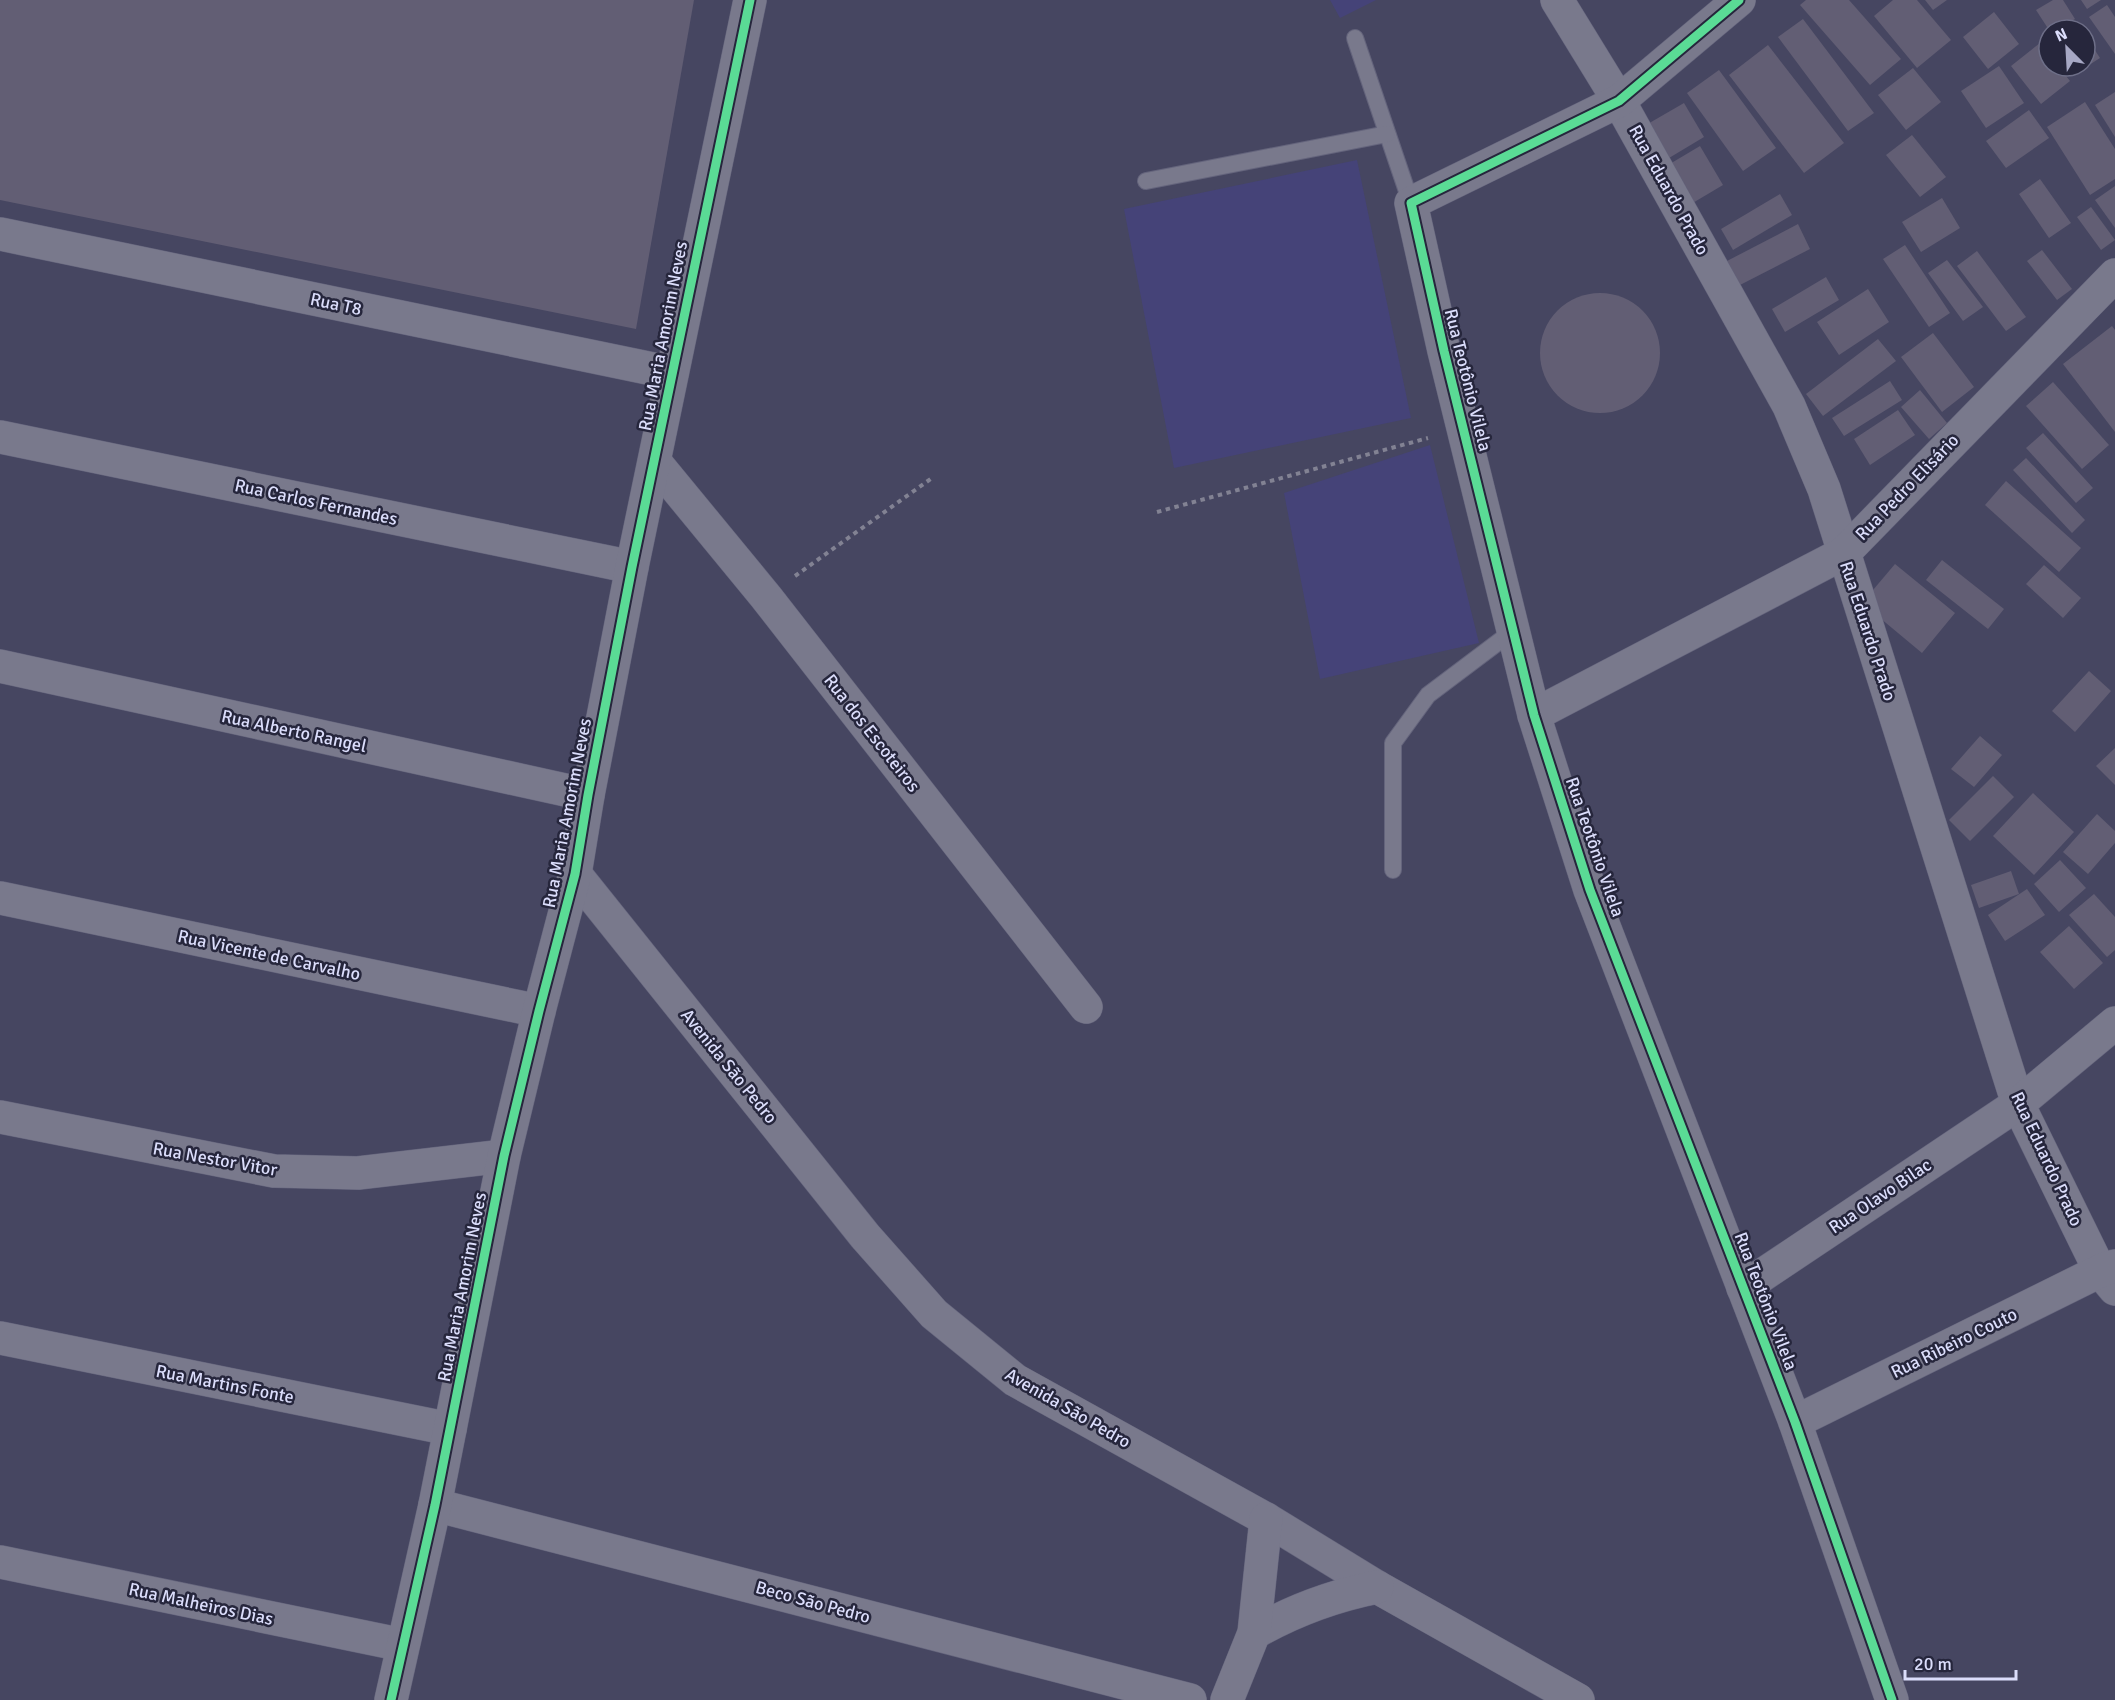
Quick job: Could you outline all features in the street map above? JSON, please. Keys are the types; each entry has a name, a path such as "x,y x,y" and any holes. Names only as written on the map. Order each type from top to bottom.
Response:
{"street":[{"name":"Rua Maria Amorim Neves","path":"391,1700 435,1505 504,1156 575,874 632,567 750,0"},
{"name":"Rua Eduardo Prado","path":"1557,0 1619,101 1789,406 1824,489 2018,1104 2110,1275"},
{"path":"1411,203 1619,101 1739,0"},
{"name":"Rua Teotônio Vilela","path":"1411,203 1427,281 1534,715 1590,890 1795,1422 1892,1700"},
{"name":"Rua T8","path":"0,234 672,373"},
{"name":"Rua Pedro Elisário","path":"1534,715 1844,553 2114,279"},
{"name":"Rua Carlos Fernandes","path":"0,437 632,567"},
{"name":"Rua dos Escoteiros","path":"655,462 766,597 1086,1007"},
{"name":"Rua Alberto Rangel","path":"0,666 588,795"},
{"name":"Avenida São Pedro","path":"575,874 865,1236 934,1314 1015,1380 1266,1520 1377,1587 1578,1700"},
{"name":"Rua Vicente de Carvalho","path":"0,898 539,1011"},
{"name":"Rua Olavo Bilac","path":"1743,1288 2018,1104 2115,1023"},
{"name":"Rua Nestor Vitor","path":"0,1118 274,1172 358,1173 504,1156"},
{"name":"Rua Ribeiro Couto","path":"1795,1422 2110,1275"},
{"name":"Rua Martins Fonte","path":"0,1338 450,1430"},
{"name":"Beco São Pedro","path":"435,1505 1190,1700"},
{"path":"1227,1700 1254,1633 1266,1520"},
{"name":"Rua Malheiros Dias","path":"0,1562 403,1645"},
{"path":"1254,1633 1281,1617 1311,1604 1377,1587"}],"lane":[{"path":"1355,38 1411,203"},
{"path":"1146,181 1387,134"},
{"path":"1393,870 1392,743 1428,695 1513,631"}],"path":[{"path":"1157,512 1463,428"},
{"path":"766,597 932,478"}],"shaded area":[{"path":"1330,0 1376,0 1340,18"},
{"path":"1357,160 1411,418 1174,468 1124,209"},
{"path":"1430,445 1479,643 1320,679 1284,493"}],"building":[{"path":"0,0 694,0 636,329 0,200"},
{"path":"1806,0 1849,0 1901,59 1870,85 1800,5"},
{"path":"1893,0 1917,0 1951,40 1917,68 1874,16"},
{"path":"1925,0 1947,0 1933,10"},
{"path":"2053,0 2063,0 2074,18 2041,18 2036,10"},
{"path":"2081,0 2101,0 2087,9"},
{"path":"2107,5 2115,17 2115,54 2097,28 2097,18 2089,17"},
{"path":"1994,12 2019,44 1988,69 1963,37"},
{"path":"1803,19 1874,113 1848,131 1778,37"},
{"path":"1768,45 1844,143 1804,173 1729,75"},
{"path":"2037,45 2037,78 2068,78 2070,81 2041,104 2011,66"},
{"path":"1999,66 2024,103 1986,128 1961,91"},
{"path":"1913,68 1941,102 1906,130 1878,95"},
{"path":"1719,70 1776,148 1743,171 1687,93"},
{"path":"2115,92 2115,137 2095,105"},
{"path":"2085,102 2115,149 2115,179 2090,195 2047,127"},
{"path":"1684,103 1704,137 1659,164 1639,129"},
{"path":"2029,110 2049,138 2006,168 1986,141"},
{"path":"1912,135 1946,177 1920,197 1886,155"},
{"path":"1700,146 1723,185 1686,207 1663,168"},
{"path":"2040,179 2071,223 2049,238 2019,194"},
{"path":"2115,186 2115,228 2095,200"},
{"path":"1780,194 1792,215 1733,250 1721,229"},
{"path":"1942,198 1960,228 1921,252 1902,222"},
{"path":"2091,207 2115,240 2101,250 2077,217"},
{"path":"1798,224 1810,249 1740,285 1727,261"},
{"path":"1905,245 1950,313 1929,327 1883,259"},
{"path":"2042,250 2072,289 2057,300 2027,261"},
{"path":"1977,251 2026,317 2006,331 1957,266"},
{"path":"1947,260 1983,307 1963,321 1928,273"},
{"path":"1826,277 1839,300 1785,332 1772,309"},
{"path":"1868,289 1889,322 1839,355 1817,322"},
{"path":"1600,293 1623,297 1643,310 1656,330 1660,353 1656,376 1643,396 1623,409 1600,413 1577,409 1557,396 1544,376 1540,353 1544,330 1557,310 1577,297"},
{"path":"2112,326 2115,330 2115,432 2063,364"},
{"path":"1933,333 1974,387 1942,412 1901,357"},
{"path":"1878,339 1896,361 1823,416 1806,394"},
{"path":"1890,381 1902,400 1844,436 1832,418"},
{"path":"2053,382 2109,445 2082,469 2026,406"},
{"path":"1920,390 1947,423 1929,439 1901,407"},
{"path":"1898,410 1915,435 1870,465 1854,439"},
{"path":"2043,433 2093,488 2076,503 2026,448"},
{"path":"2026,458 2085,520 2072,533 2013,470"},
{"path":"2006,481 2081,548 2059,572 1985,505"},
{"path":"1942,560 2004,609 1988,629 1926,580"},
{"path":"1895,564 1955,613 1922,653 1862,603"},
{"path":"2044,565 2081,598 2063,618 2026,584"},
{"path":"2089,671 2111,691 2075,732 2052,711"},
{"path":"1980,736 2002,755 1974,787 1951,769"},
{"path":"2115,748 2115,785 2096,766"},
{"path":"1993,776 2014,797 1970,841 1949,820"},
{"path":"2033,793 2074,832 2034,875 1993,836"},
{"path":"2097,814 2115,831 2115,843 2088,874 2063,852"},
{"path":"2060,860 2086,888 2059,912 2034,884"},
{"path":"2011,871 2019,894 1979,908 1971,885"},
{"path":"2027,889 2045,915 2005,941 1988,915"},
{"path":"2094,894 2115,917 2115,950 2107,957 2069,915"},
{"path":"2069,926 2103,963 2074,989 2040,952"}],"cycle path":[{"path":"391,1700 435,1505 504,1156 575,874 632,567 750,0"},
{"path":"1739,0 1619,101 1411,203 1444,351 1534,715 1590,890 1795,1422 1892,1700"}]}
